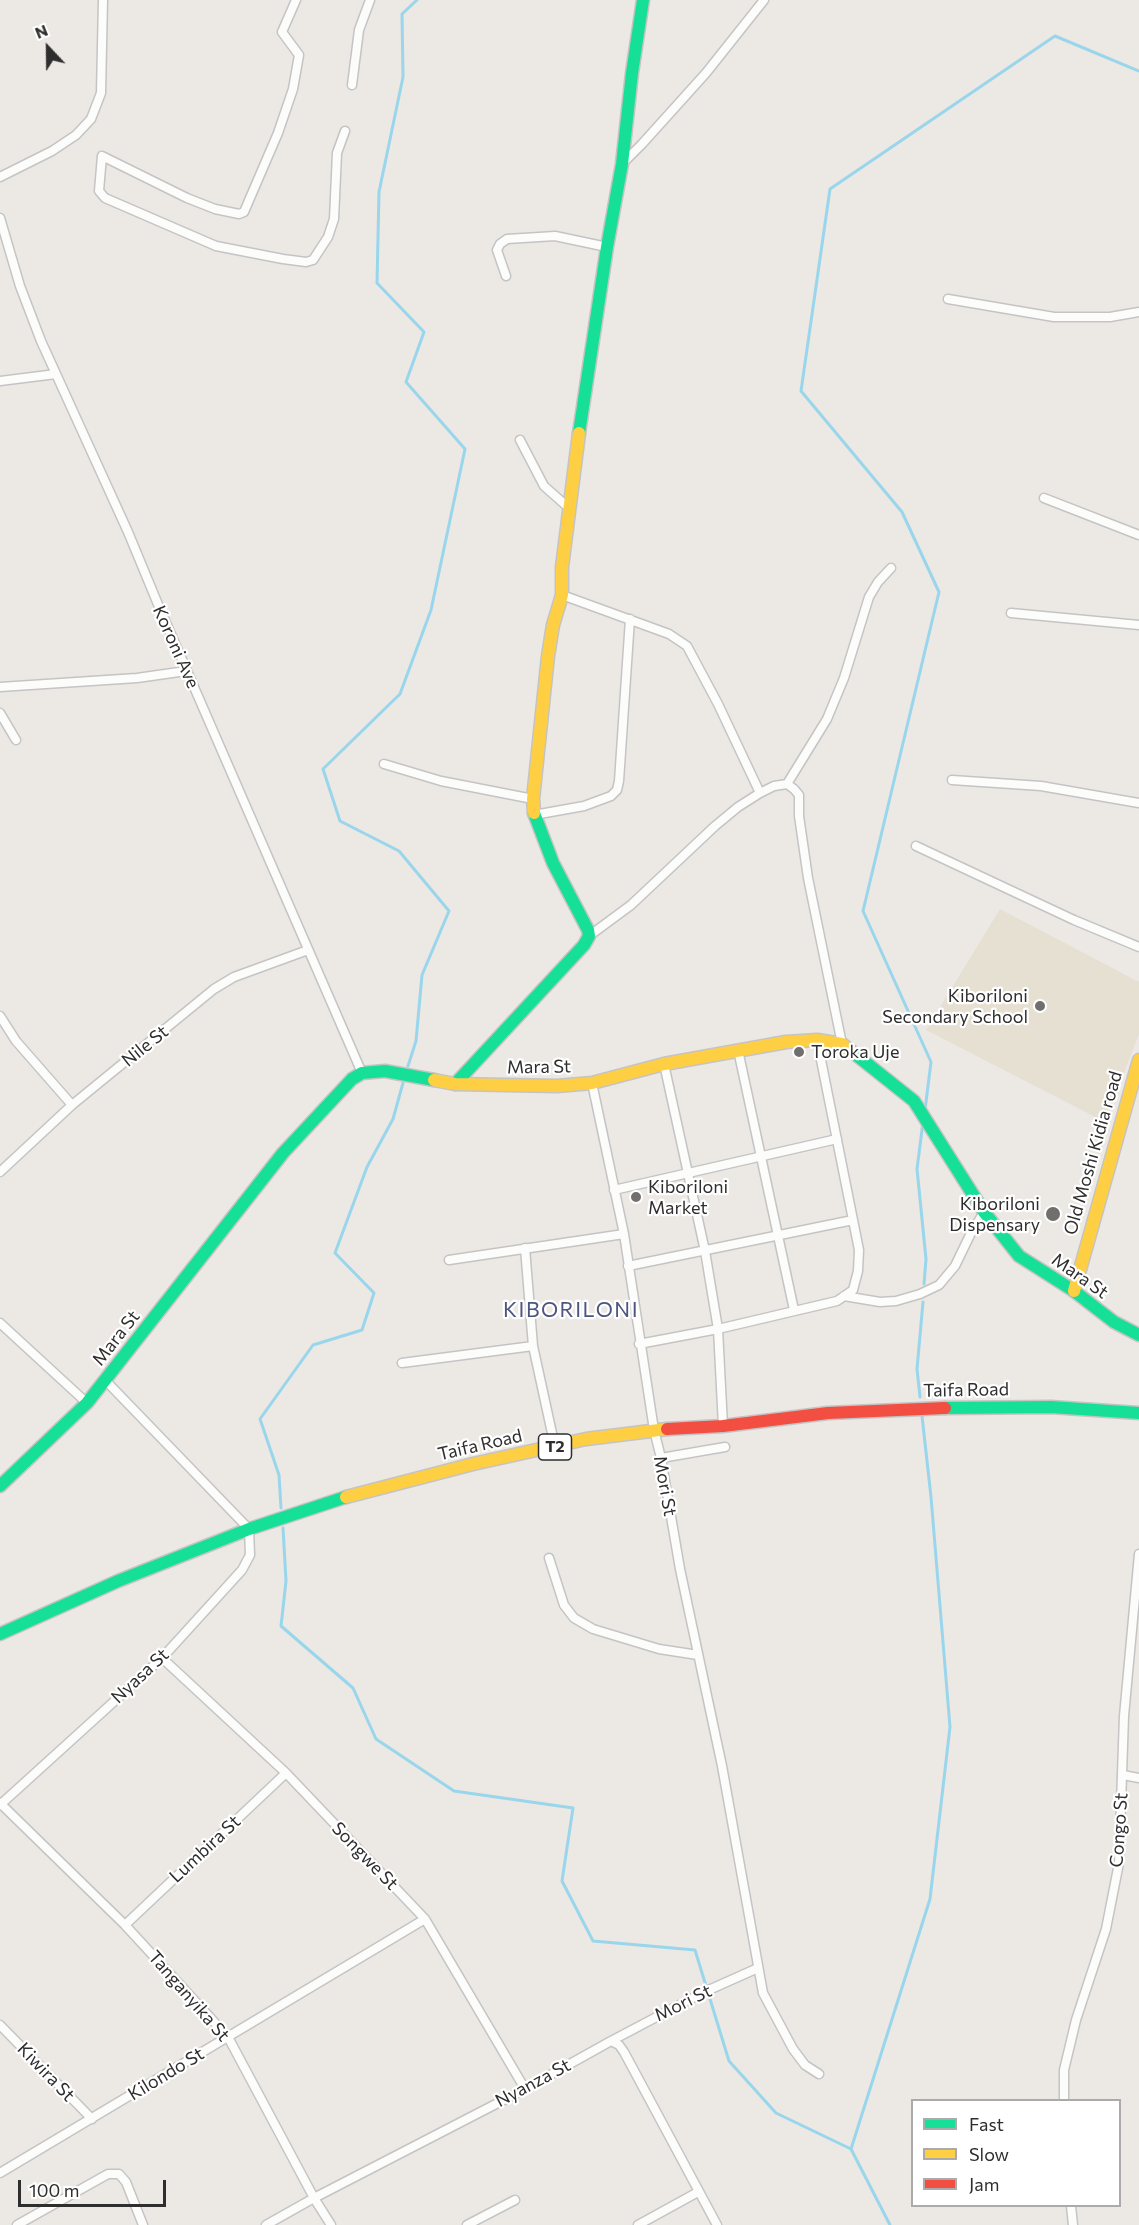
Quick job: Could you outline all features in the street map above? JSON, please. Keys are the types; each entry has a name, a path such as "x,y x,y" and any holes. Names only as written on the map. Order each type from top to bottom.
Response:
{"main road":[{"path":"455,1084 585,945 589,936 553,863 534,815 533,799 548,656 553,625 562,595 562,567 607,247 622,164 643,0"},
{"name":"Mara St","path":"0,1486 106,1381 283,1153 347,1085 362,1073 385,1071 455,1084 557,1086 592,1083 664,1064 786,1042 817,1040 842,1044 906,1095 926,1119 984,1212 1019,1256 1074,1291 1114,1322 1139,1335"},
{"name":"Old Moshi Kidia road","path":"1074,1291 1139,1060"},
{"name":"Taifa Road","path":"0,1634 118,1581 249,1529 336,1500 473,1464 586,1440 654,1430 723,1426 828,1413 929,1408 1051,1407 1139,1413"}],"street":[{"path":"0,177 52,151 76,135 91,119 101,93 103,0"},
{"path":"296,0 282,32 299,55 293,89 278,134 244,212 239,214 215,209 187,198 102,156 99,191 105,198 216,246 306,262 313,260 328,237 334,219 337,153 345,131"},
{"path":"352,85 359,30 370,0"},
{"path":"622,164 706,73 764,0"},
{"name":"Koroni Ave","path":"0,218 20,286 56,374 128,532 186,671 362,1073"},
{"path":"506,276 497,250 500,244 507,239 555,236 607,247"},
{"path":"948,299 1054,317 1110,317 1139,312"},
{"path":"0,381 56,374"},
{"path":"520,440 544,486 570,509"},
{"path":"1044,498 1139,535"},
{"path":"787,784 827,718 855,648 869,597 878,582 891,568"},
{"path":"562,595 669,634 687,646 718,704 760,793"},
{"path":"1011,613 1139,625"},
{"path":"534,815 584,806 611,796 617,790 620,781 630,619"},
{"path":"0,687 126,679 186,671"},
{"path":"0,714 16,740"},
{"path":"384,764 441,781 533,799"},
{"path":"952,780 1041,786 1139,804"},
{"path":"589,936 631,905 738,807 774,786 787,784 799,795 799,816 808,878 842,1044"},
{"path":"916,846 1074,920 1139,947"},
{"name":"Nile St","path":"0,1172 72,1105 214,989 234,976 308,950"},
{"path":"0,1016 16,1041 72,1105"},
{"path":"639,1344 718,1329 837,1301 853,1290 858,1271 859,1250 817,1040"},
{"path":"738,1050 794,1310"},
{"path":"664,1064 705,1251 718,1329 723,1426"},
{"name":"Mori St","path":"592,1083 624,1234 639,1344 654,1430 680,1569 722,1766 763,1993 792,2049 805,2065 819,2074"},
{"path":"614,1190 837,1139"},
{"path":"844,1296 880,1302 896,1301 920,1294 939,1285 950,1275 984,1212"},
{"path":"628,1266 853,1220"},
{"path":"449,1260 624,1234"},
{"path":"525,1248 532,1346 555,1447"},
{"path":"0,1323 87,1402"},
{"path":"402,1363 532,1346"},
{"path":"106,1381 249,1529"},
{"path":"661,1458 725,1447"},
{"name":"Nyasa St","path":"0,1804 162,1658 242,1570 250,1556 249,1529"},
{"name":"Congo St","path":"1064,2099 1064,2070 1076,2020 1106,1929 1119,1863 1124,1716 1139,1554"},
{"path":"549,1558 564,1605 574,1618 593,1629 659,1649 698,1655"},
{"name":"Songwe St","path":"162,1658 286,1773 425,1919 525,2089"},
{"name":"Lumbira St","path":"125,1925 286,1773"},
{"path":"1123,1775 1139,1778"},
{"name":"Tanganyika St","path":"0,1804 125,1925 228,2037 314,2198 331,2225"},
{"name":"Kilondo St","path":"0,2173 425,1919"},
{"name":"Mori St","path":"611,2041 714,1987 758,1968"},
{"name":"Kiwira St","path":"0,2025 92,2119"},
{"path":"611,2041 619,2045 624,2052 717,2225"},
{"name":"Nyanza St","path":"266,2225 525,2089 611,2041"},
{"path":"17,2225 108,2174 119,2174 126,2182 142,2225"},
{"path":"638,2225 698,2192"},
{"path":"467,2225 514,2200"},
{"path":"1071,2207 1073,2225"}],"shaded area":[{"name":"Kiboriloni Secondary School","path":"1000,909 1139,982 1139,1034 1105,1122 926,1030"}],"waterway":[{"path":"408,1066 416,1041 422,975 449,911 399,851 340,821 323,769 400,694 431,610 465,449 406,382 424,332 377,283 379,192 403,77 402,14 417,0"},
{"path":"925,1110 931,1062 863,911 939,592 902,512 801,391 830,189 1055,36 1139,71"},
{"path":"281,1508 279,1475 260,1419 313,1345 362,1330 374,1293 335,1253 367,1167 393,1119 403,1083"},
{"path":"923,1122 917,1169 926,1259 924,1284"},
{"path":"920,1397 917,1369 923,1302"},
{"path":"890,2225 851,2149 930,1899 950,1727 922,1416"},
{"path":"283,1528 286,1581 281,1626 353,1688 376,1739 454,1791 573,1808 562,1881 593,1941 695,1950 729,2061 776,2113 851,2149"}],"traffic: fast":[{"path":"579,433 622,164 643,0"},
{"path":"455,1084 584,945 589,936 553,863 534,813"},
{"path":"850,1050 914,1101 984,1212 1019,1256 1074,1291 1114,1322 1139,1335"},
{"path":"0,1486 87,1403 283,1153 352,1079 362,1073 385,1071 434,1080"},
{"path":"945,1408 1051,1407 1139,1413"},
{"path":"0,1634 118,1581 249,1529 346,1497"}],"traffic: slow":[{"path":"534,813 533,799 548,656 553,625 562,595 562,567 579,433"},
{"path":"434,1080 455,1084 557,1086 592,1083 664,1064 786,1042 817,1040 842,1044 850,1050"},
{"path":"1074,1291 1139,1060"},
{"path":"346,1497 473,1464 586,1439 667,1429"}],"traffic: jam":[{"path":"667,1429 723,1426 828,1413 945,1408"}],"place":[{"name":"Kiboriloni Secondary School","path":"1040,1006"},
{"name":"Toroka Uje","path":"799,1052"},
{"name":"Kiboriloni Market","path":"636,1197"},
{"name":"Kiboriloni Dispensary","path":"1053,1214"}],"district":[{"name":"KIBORILONI","path":"571,1310"}]}
